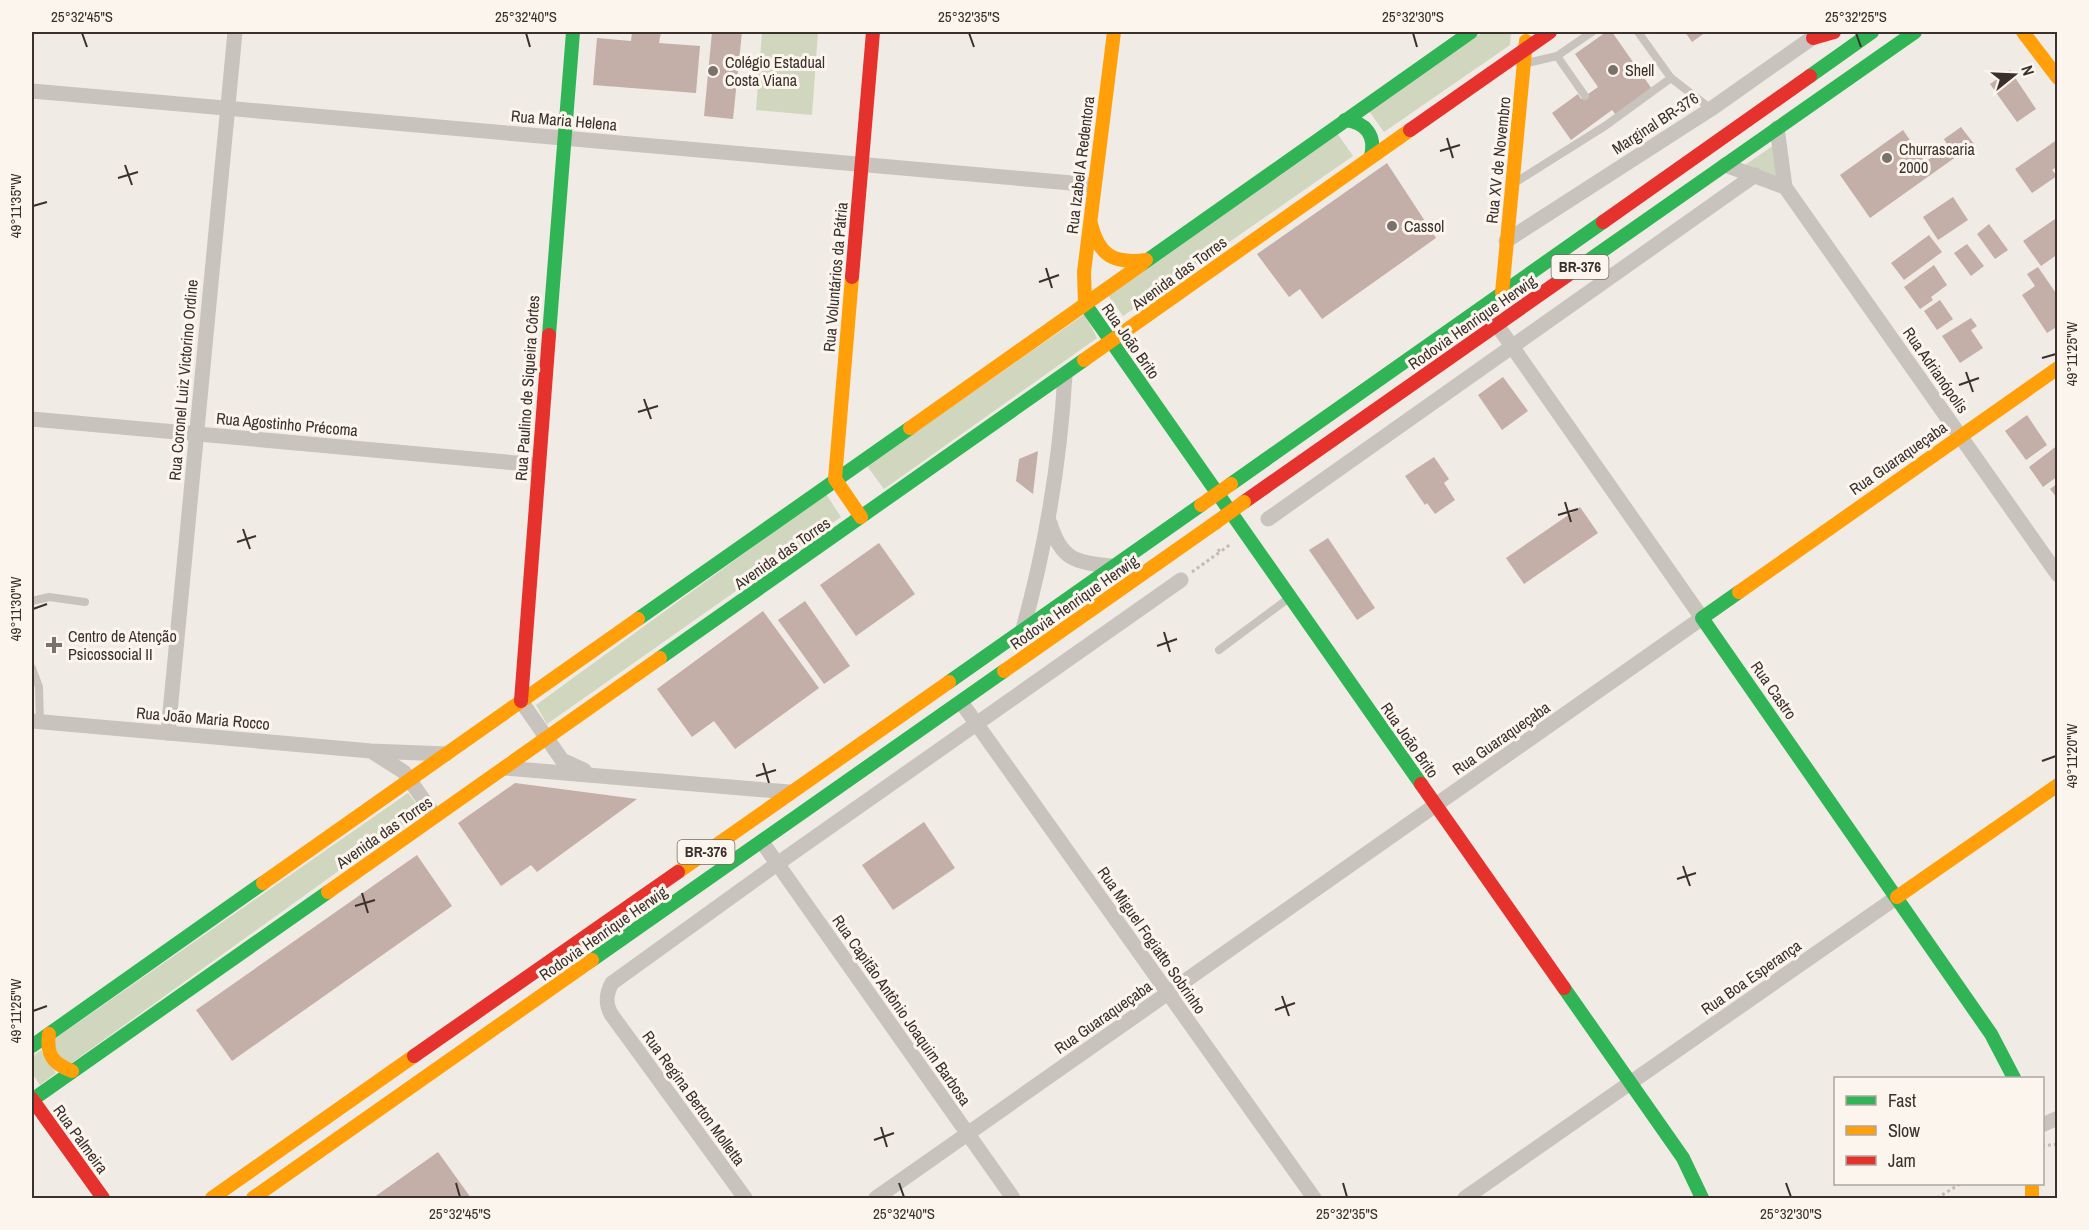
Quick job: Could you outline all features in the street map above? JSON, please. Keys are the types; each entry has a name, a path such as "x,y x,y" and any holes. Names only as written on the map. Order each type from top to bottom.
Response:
{"main road":[{"name":"Rua Paulino de Siqueira Côrtes","path":"520,701 573,32"},
{"name":"Rua Voluntários da Pátria","path":"835,479 873,32"},
{"name":"Rua Izabel A Redentora","path":"1084,303 1084,272 1090,217 1114,32"},
{"name":"Avenida das Torres","path":"32,1047 1471,32"},
{"name":"Rua XV de Novembro","path":"1502,293 1527,32"},
{"name":"Avenida das Torres","path":"32,1099 1550,32"},
{"path":"1817,35 1834,32"},
{"name":"Rodovia Henrique Herwig","path":"212,1198 1872,32"},
{"name":"Rodovia Henrique Herwig","path":"253,1198 1915,32"},
{"path":"2023,32 2058,78"},
{"path":"1345,120 1358,122 1369,131 1373,143 1371,156"},
{"path":"1090,217 1094,238 1100,249 1110,257 1127,262 1146,260"},
{"name":"Rua João Brito","path":"1084,303 1683,1158 1702,1198"},
{"name":"Rua Guaraqueçaba","path":"1702,618 2058,368"},
{"path":"835,479 861,518"},
{"name":"Rua Castro","path":"1702,618 1991,1034 2013,1077"},
{"path":"525,653 529,661 540,670 554,673 564,671"},
{"name":"Rua Boa Esperança","path":"1897,897 2058,785"},
{"path":"49,1034 47,1044 52,1060 57,1066 72,1071"},
{"name":"Rua Palmeira","path":"32,1099 103,1198"}],"street":[{"name":"Rua Coronel Luiz Victorino Ordine","path":"168,733 235,32"},
{"name":"Marginal BR-376","path":"1506,241 1711,109 1817,35"},
{"name":"Rua Maria Helena","path":"32,91 1094,185"},
{"name":"Rua Adrianópolis","path":"1777,128 1785,187 2058,575"},
{"path":"1725,165 1785,187"},
{"path":"1268,519 1755,176"},
{"name":"Rua Castro","path":"1497,325 1702,618"},
{"path":"1023,630 1036,584 1049,520 1065,375"},
{"name":"Rua Agostinho Précoma","path":"32,419 539,465"},
{"path":"1049,520 1055,540 1062,552 1072,559 1088,564 1114,566"},
{"path":"777,864 1181,580"},
{"name":"Rua Guaraqueçaba","path":"876,1198 1702,618"},
{"path":"520,701 562,760 598,775"},
{"name":"Rua Miguel Fogiatto Sobrinho","path":"961,702 1314,1198"},
{"name":"Rua João Maria Rocco","path":"36,721 371,752 446,754"},
{"name":"Rua João Maria Rocco","path":"371,752 393,763 410,779 435,816"},
{"path":"505,768 792,792"},
{"name":"Rua Capitão Antônio Joaquim Barbosa","path":"762,842 1013,1198"},
{"name":"Rua Regina Berton Molletta","path":"745,1198 614,1019 609,1010 607,996 612,983 617,978 777,864"},
{"name":"Rua Boa Esperança","path":"1465,1198 1897,897"},
{"path":"2044,1125 2058,1118"}],"lane":[{"path":"1524,64 1557,56 1592,32"},
{"path":"1638,32 1671,78 1711,109"},
{"path":"1557,56 1585,96"},
{"path":"1512,185 1671,78"},
{"path":"32,601 49,597 85,602"},
{"path":"1219,650 1290,597"},
{"path":"32,668 39,687 36,721"}],"path":[{"path":"1181,580 1220,552"},
{"path":"1936,1198 1958,1185"}],"green space":[{"path":"762,32 818,32 812,115 756,110"},
{"path":"1483,32 1511,32 1510,45 1384,132 1369,111"},
{"path":"1337,133 1353,156 1123,316 1107,294"},
{"path":"1774,145 1778,178 1745,165"},
{"path":"1085,314 1097,338 884,489 867,466"},
{"path":"826,494 841,517 547,724 536,705"},
{"path":"408,793 422,811 70,1064 62,1060 54,1045 56,1038"},
{"path":"41,1050 56,1073 40,1085 32,1073 32,1057"}],"building":[{"path":"632,32 661,32 659,43 700,46 696,93 593,85 597,38 631,41"},
{"path":"712,32 742,32 733,119 704,116"},
{"name":"Shell","path":"1606,32 1612,32 1652,89 1616,115 1612,110 1571,140 1552,113 1578,94 1581,99 1598,87 1575,54"},
{"path":"1685,32 1706,32 1692,42"},
{"path":"2010,70 2036,109 2017,122 1990,84"},
{"path":"1961,127 1974,144 1870,218 1840,175 1903,130 1925,162 1948,146 1944,139"},
{"path":"2058,139 2058,166 2052,170 2057,176 2032,193 2015,169"},
{"path":"1387,163 1436,238 1322,319 1300,289 1289,297 1257,254"},
{"path":"1953,197 1968,220 1938,240 1923,217"},
{"path":"2058,217 2058,254 2041,266 2023,241"},
{"path":"1989,224 2008,250 1995,259 1977,234"},
{"path":"1929,235 1942,252 1904,280 1891,263"},
{"path":"1967,244 1984,266 1971,276 1954,253"},
{"path":"1934,265 1947,285 1931,297 1933,300 1920,309 1904,287"},
{"path":"2038,267 2058,296 2058,326 2047,333 2022,295 2035,286 2027,274"},
{"path":"1940,300 1953,319 1937,330 1924,311"},
{"path":"1971,318 1977,326 1971,330 1983,348 1960,363 1942,336"},
{"path":"1503,377 1528,411 1502,430 1478,395"},
{"path":"2027,415 2047,445 2026,460 2005,431"},
{"path":"2058,445 2058,476 2043,487 2029,467"},
{"path":"1038,451 1033,494 1016,481 1019,459"},
{"path":"1434,457 1449,479 1444,483 1455,500 1435,514 1427,503 1425,505 1405,476"},
{"path":"2058,483 2058,499 2050,489"},
{"path":"1580,507 1598,533 1524,584 1506,558"},
{"path":"1328,538 1375,608 1357,620 1309,550"},
{"path":"879,543 915,594 856,636 820,585"},
{"path":"805,601 850,666 824,684 778,620"},
{"path":"763,611 819,688 735,749 714,721 692,737 657,689"},
{"path":"515,783 637,799 537,872 531,865 501,886 458,823"},
{"path":"924,822 955,868 893,910 862,865"},
{"path":"417,855 452,906 232,1061 196,1010"},
{"path":"438,1152 471,1198 373,1198"}],"traffic: fast":[{"path":"549,335 573,32"},
{"path":"1142,264 1471,32"},
{"path":"1810,76 1872,32"},
{"path":"1575,270 1915,32"},
{"path":"1345,120 1359,124 1368,131 1372,142 1371,156"},
{"path":"1231,484 1603,222"},
{"path":"1085,304 1421,784"},
{"path":"660,658 1084,360"},
{"path":"638,619 910,428"},
{"path":"949,682 1201,505"},
{"path":"1739,592 1702,618 1991,1034 2013,1077"},
{"path":"592,960 1004,671"},
{"path":"32,1046 263,883"},
{"path":"32,1100 328,892"},
{"path":"1564,988 1683,1158 1702,1198"}],"traffic: slow":[{"path":"1085,304 1084,272 1114,32"},
{"path":"2023,32 2058,78"},
{"path":"1502,293 1526,41"},
{"path":"1084,360 1410,130"},
{"path":"1091,224 1098,244 1110,256 1125,261 1146,260"},
{"path":"910,428 1142,264"},
{"path":"852,277 835,479 861,517"},
{"path":"1739,592 2058,368"},
{"path":"1201,505 1231,484"},
{"path":"1215,523 1244,502"},
{"path":"1004,671 1215,523"},
{"path":"263,883 638,619"},
{"path":"328,892 660,658"},
{"path":"678,872 949,682"},
{"path":"1897,897 2058,785"},
{"path":"253,1198 592,960"},
{"path":"49,1034 48,1041 52,1057 60,1065 72,1071"},
{"path":"212,1198 414,1056"},
{"path":"2032,1185 2032,1198"}],"traffic: jam":[{"path":"852,277 873,32"},
{"path":"1410,130 1550,32"},
{"path":"1813,38 1834,32"},
{"path":"1603,222 1810,76"},
{"path":"1244,502 1575,270"},
{"path":"521,701 549,335"},
{"path":"1421,784 1564,988"},
{"path":"414,1056 678,872"},
{"path":"32,1099 103,1198"}],"place":[{"name":"Shell","path":"1613,70"},
{"name":"Colégio Estadual Costa Viana","path":"713,71"},
{"name":"Churrascaria 2000","path":"1887,158"},
{"name":"Cassol","path":"1392,226"},
{"name":"Centro de Atenção Psicossocial II","path":"54,645"}]}
